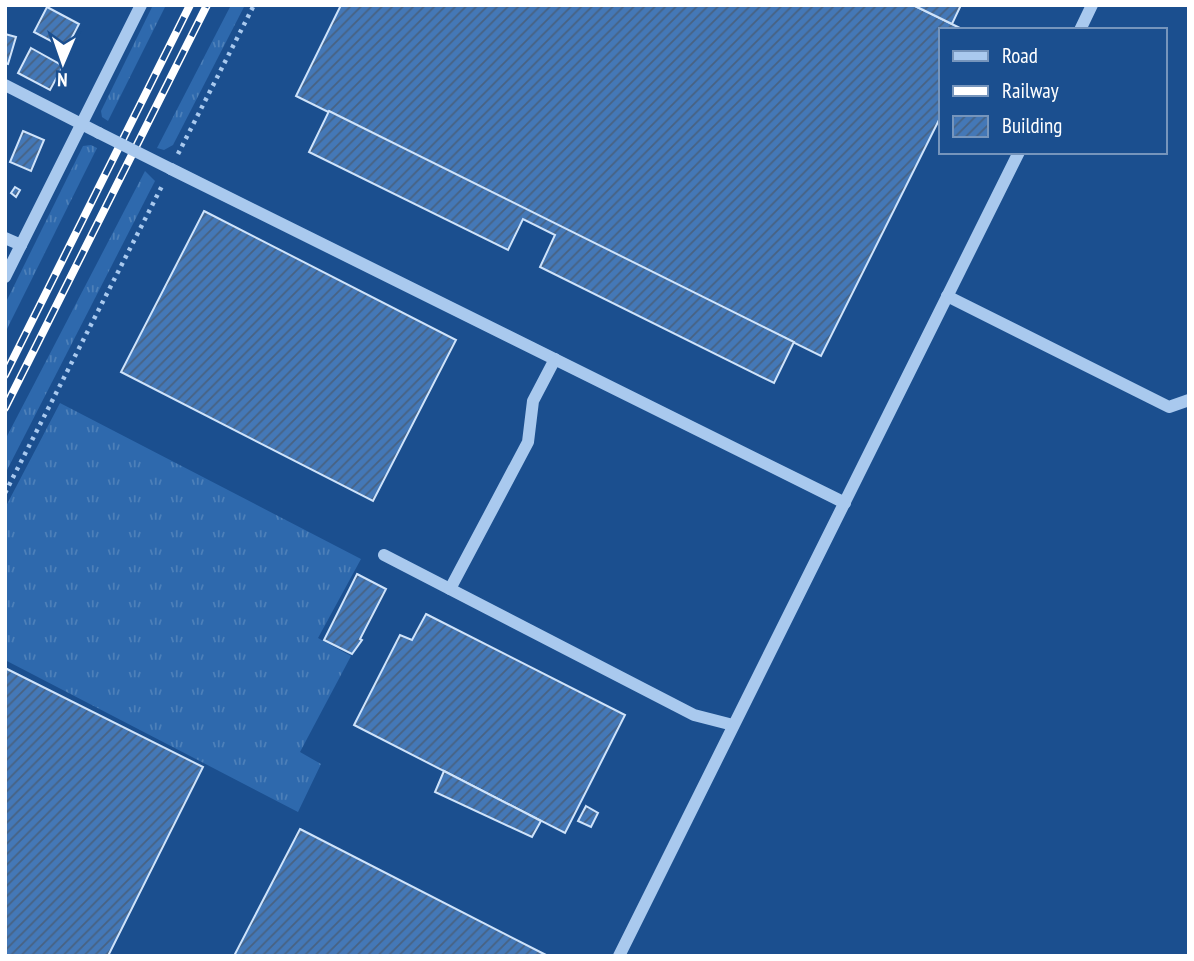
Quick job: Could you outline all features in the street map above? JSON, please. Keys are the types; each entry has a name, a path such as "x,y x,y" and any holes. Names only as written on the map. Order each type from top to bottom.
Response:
{"street":[{"path":"5,277 141,5"},
{"path":"1081,28 1092,5"},
{"path":"5,85 845,503"},
{"path":"618,956 1017,154"},
{"path":"5,238 21,245"},
{"path":"947,296 1169,407 1189,400"},
{"path":"450,589 528,442 533,401 555,359"},
{"path":"384,555 694,715 733,725"}],"path":[{"path":"5,493 254,5"}],"green space":[{"path":"153,5 166,5 108,121 102,117 101,111"},
{"path":"231,5 245,5 173,145 164,150 157,148"},
{"path":"91,145 97,148 5,333 5,304 83,146"},
{"path":"145,171 155,181 5,474 5,440"},
{"path":"60,403 361,559 318,638 351,656 300,752 321,764 298,812 5,660 5,508"}],"building":[{"path":"341,5 913,5 960,28 939,28 939,120 821,356 296,96"},
{"path":"913,5 961,5 952,24"},
{"path":"47,7 79,24 66,49 34,32"},
{"path":"5,34 16,37 8,64 5,63"},
{"path":"31,48 63,66 50,90 18,73"},
{"path":"329,111 794,342 774,383 540,267 555,235 523,219 508,250 309,152"},
{"path":"23,131 44,140 31,171 10,162"},
{"path":"15,187 20,190 16,197 11,193"},
{"path":"204,211 456,340 373,501 121,372"},
{"path":"357,574 386,589 360,639 362,640 352,654 324,640"},
{"path":"426,614 625,715 565,833 354,725 400,635 412,640"},
{"path":"5,668 203,767 108,956 5,956"},
{"path":"444,771 541,821 532,837 435,792"},
{"path":"586,806 598,813 591,827 578,821"},
{"path":"300,829 548,956 234,956"}],"railway":[{"path":"5,375 190,5"},
{"path":"5,408 207,5"}]}
